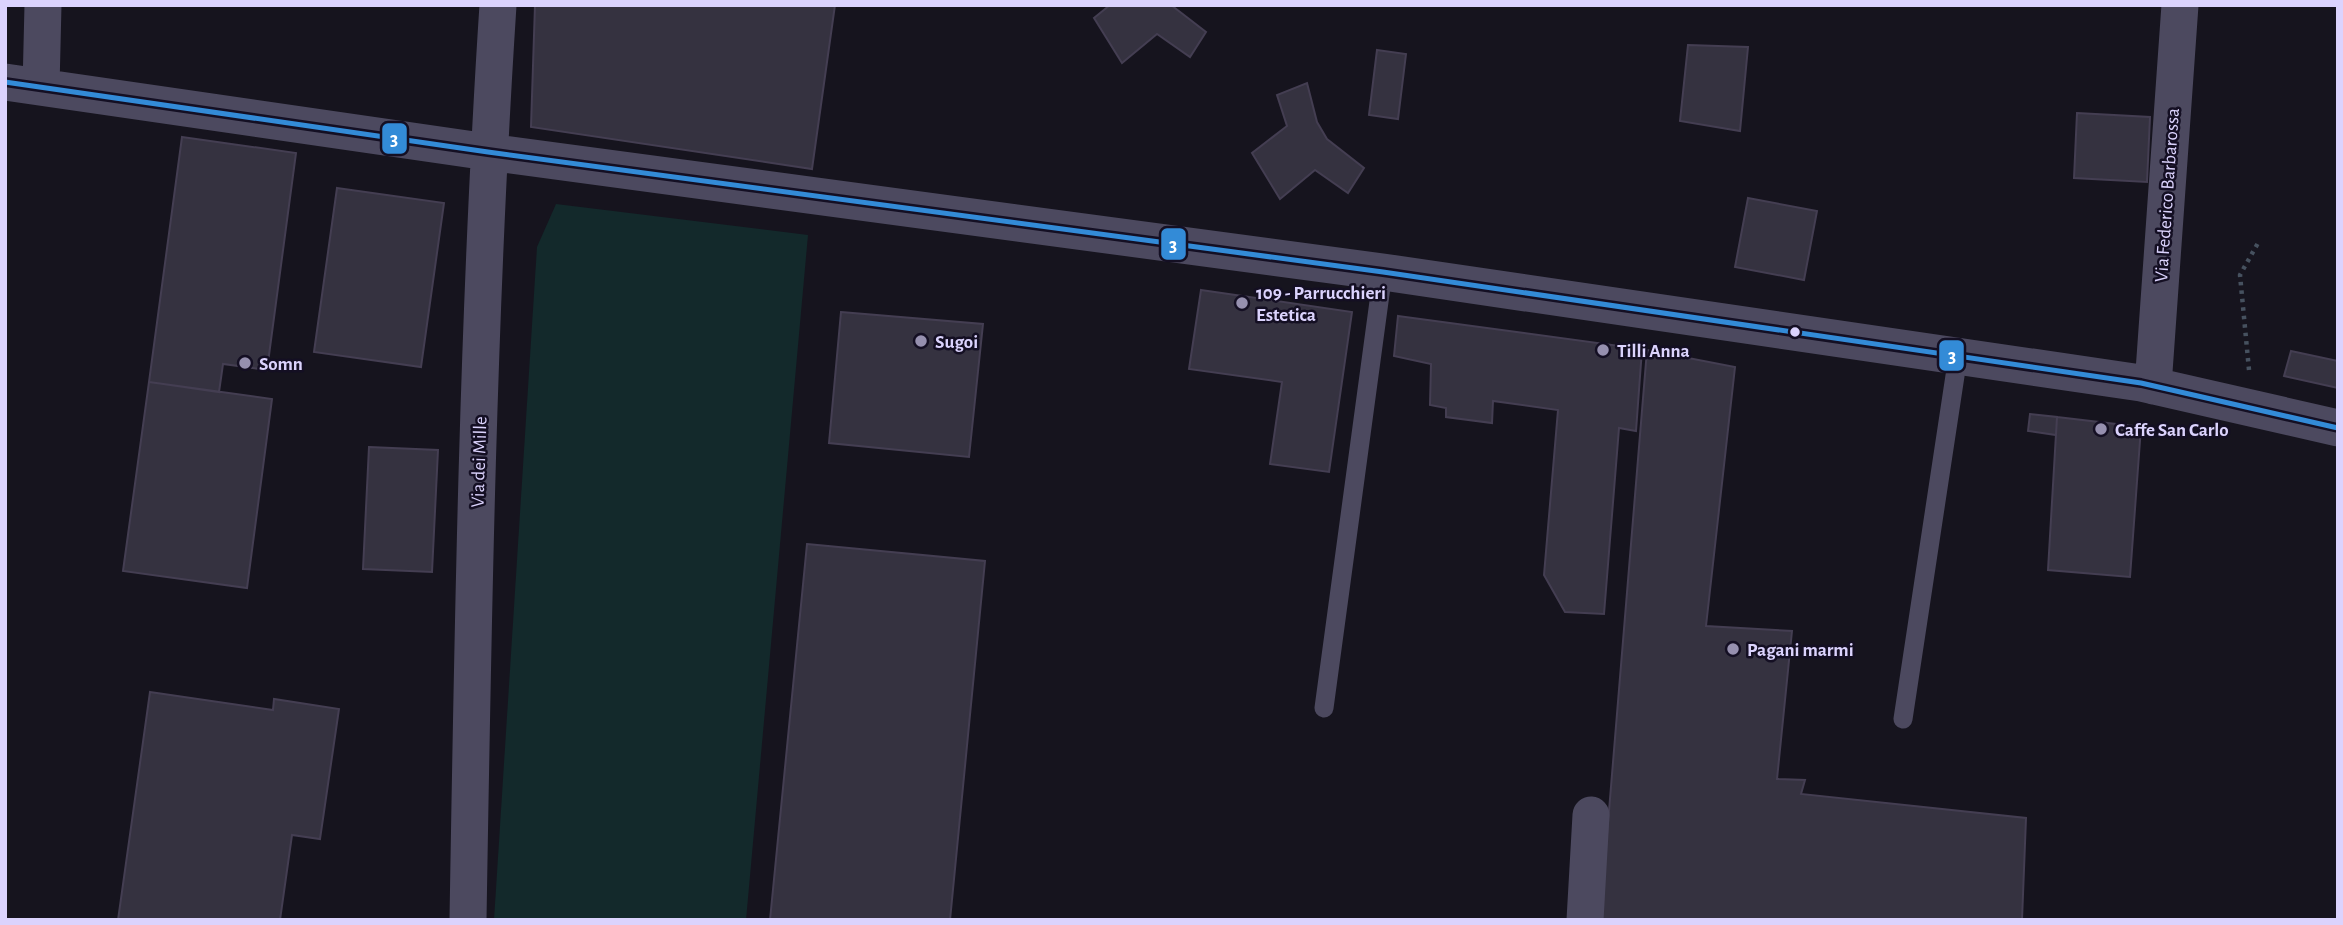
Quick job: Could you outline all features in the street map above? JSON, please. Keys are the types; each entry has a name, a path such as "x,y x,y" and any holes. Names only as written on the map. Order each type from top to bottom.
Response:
{"street":[{"path":"41,87 43,5"},
{"name":"Via dei Mille","path":"468,920 473,625 488,152 498,5"},
{"name":"Via Federico Barbarossa","path":"2153,386 2180,5"},
{"path":"5,82 488,152 1383,272 1958,356 2153,386 2338,428"},
{"path":"1585,920 1591,815"}],"lane":[{"path":"1324,708 1383,272"},
{"path":"1903,719 1958,356"}],"path":[{"path":"2250,382 2241,275 2258,243"}],"green space":[{"path":"556,204 808,235 746,920 494,920 537,247"}],"building":[{"path":"535,5 835,5 812,169 531,127"},
{"path":"1110,5 1171,5 1206,32 1190,57 1157,34 1122,63 1094,18"},
{"path":"1688,45 1748,47 1740,131 1680,121"},
{"path":"1377,50 1406,54 1398,119 1369,115"},
{"path":"1307,83 1317,122 1327,139 1364,168 1348,193 1315,170 1280,199 1252,153 1287,126 1277,95"},
{"path":"2077,113 2150,117 2147,182 2074,178"},
{"path":"182,137 296,153 267,370 223,364 219,392 149,382"},
{"path":"337,188 444,203 421,367 314,352"},
{"path":"1748,198 1817,211 1804,280 1735,267"},
{"path":"1201,290 1352,312 1329,472 1270,464 1282,382 1189,369"},
{"path":"841,312 983,324 969,457 829,443"},
{"path":"1398,316 1642,349 1636,431 1619,428 1604,614 1565,612 1544,575 1558,410 1493,401 1492,423 1446,417 1446,408 1430,405 1431,364 1394,356"},
{"path":"1647,350 1735,367 1706,626 1792,631 1777,779 1805,780 1801,794 2026,818 2022,920 1600,920"},
{"path":"2291,351 2338,361 2338,388 2284,376"},
{"path":"149,382 272,399 247,588 123,571"},
{"path":"2030,414 2057,417 2056,435 2028,431"},
{"path":"2057,417 2141,427 2130,577 2048,570"},
{"path":"369,447 438,450 432,572 363,569"},
{"path":"807,544 985,561 950,920 770,920"},
{"path":"150,692 273,710 274,699 339,709 320,839 292,835 280,920 118,920"}],"transit line":[{"name":"3","path":"5,82 488,152 1383,272 2141,383 2338,428"}],"place":[{"name":"109 - Parrucchieri Estetica","path":"1242,303"},
{"name":"Sugoi","path":"921,341"},
{"name":"Tilli Anna","path":"1603,350"},
{"name":"Somn","path":"245,363"},
{"name":"Caffe San Carlo","path":"2101,429"},
{"name":"Pagani marmi","path":"1733,649"}]}
